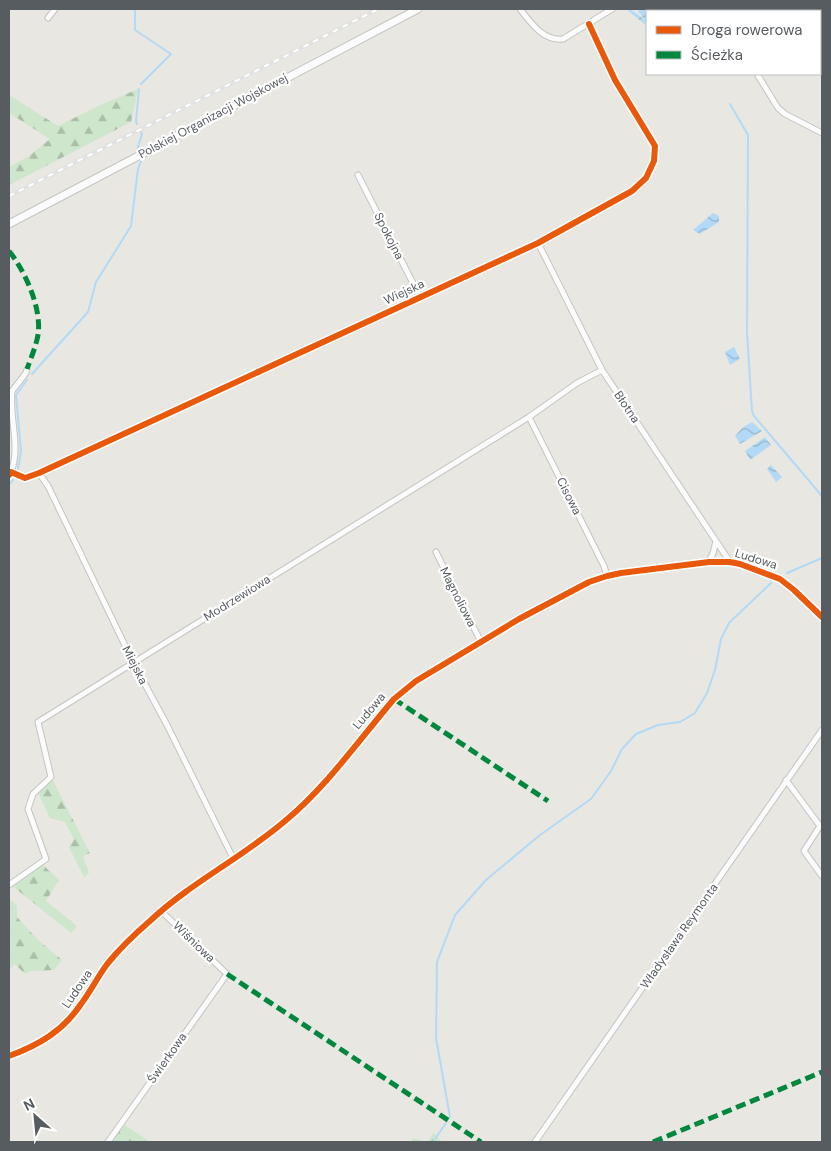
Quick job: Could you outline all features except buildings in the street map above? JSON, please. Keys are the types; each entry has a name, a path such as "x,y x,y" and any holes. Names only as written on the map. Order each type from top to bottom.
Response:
{"main road":[{"name":"Polskiej Organizacji Wojskowej","path":"9,224 418,9"}],"street":[{"path":"48,18 55,9"},
{"path":"520,9 537,28 549,38 556,40 563,39 612,9"},
{"name":"Wiejska","path":"10,474 25,478 39,473 538,243 632,191 646,178 654,162 654,146 615,80 589,24"},
{"path":"758,75 778,108 785,114 822,133"},
{"name":"Spokojna","path":"358,175 420,297"},
{"name":"Błotna","path":"538,243 602,370 730,562"},
{"path":"10,474 16,449 12,392 26,373 27,368"},
{"name":"Modrzewiowa","path":"9,885 46,859 28,809 33,794 51,777 38,722 529,417 577,383 602,370"},
{"name":"Cisowa","path":"529,417 604,566 606,576"},
{"name":"Miejska","path":"39,473 48,486 133,662 233,858"},
{"path":"709,562 716,540"},
{"name":"Magnoliowa","path":"436,552 481,642"},
{"name":"Ludowa","path":"9,1056 42,1042 58,1031 71,1018 108,964 161,910 283,823 305,802 404,689 481,642 578,588 606,576 709,562 730,562 780,579 822,617"},
{"name":"Władysława Reymonta","path":"535,1142 822,730"},
{"path":"786,780 820,826 804,851 822,876"},
{"name":"Wiśniowa","path":"161,910 227,974"},
{"name":"Świerkowa","path":"108,1142 227,974"}],"green space":[{"path":"138,89 131,122 9,185 9,167 29,156 50,139 9,113 9,95 58,126"},
{"path":"51,777 90,853 83,856 89,873 84,877 69,847 74,839 65,822 50,818 37,790"},
{"path":"41,863 59,880 46,901 77,926 71,933 10,884"},
{"path":"9,898 17,906 17,917 38,940 62,960 54,970 30,971 25,974 15,964 9,970"},
{"path":"125,1125 150,1142 111,1142"},
{"path":"434,1133 442,1142 427,1142"},
{"path":"413,1138 427,1142 410,1142"}],"water":[{"path":"626,9 630,9 645,20 638,11 640,9 677,10 646,10 646,25"},
{"path":"713,213 719,216 719,222 700,234 693,230"},
{"path":"734,347 740,359 730,365 725,352"},
{"path":"752,422 762,431 740,444 735,436 742,428"},
{"path":"765,437 771,445 750,460 745,451"},
{"path":"771,465 782,477 776,482 767,469"}],"waterway":[{"path":"135,9 135,30 171,54 141,84"},
{"path":"137,124 139,89"},
{"path":"730,104 748,135 747,333 752,411 754,416 822,496"},
{"path":"137,150 141,132"},
{"path":"32,374 88,312 96,282 131,226 138,169 141,161"},
{"path":"18,469 21,451 16,395 27,380"},
{"path":"9,485 13,480"},
{"path":"787,573 822,558"},
{"path":"450,1117 436,1038 437,962 455,915 486,880 540,835 591,799 611,771 622,749 636,734 658,725 680,722 695,713 707,693 715,670 721,639 729,623 771,583"},
{"path":"433,1142 446,1123"}],"railway":[{"path":"9,196 378,9"}],"marked path":[{"path":"9,251 21,269 31,290 39,324 35,348 27,369"},
{"path":"394,699 548,801"},
{"path":"227,974 481,1142"},
{"path":"653,1142 822,1072"}],"cycle path":[{"path":"9,475 11,472 25,478 39,473 538,243 632,191 646,178 654,161 655,146 615,80 589,24"},
{"path":"9,1056 40,1042 66,1022 85,999 108,963 123,946 167,906 285,821 329,778 394,699 416,681 519,619 589,582 607,576 709,562 740,564 780,579 822,617"}]}
